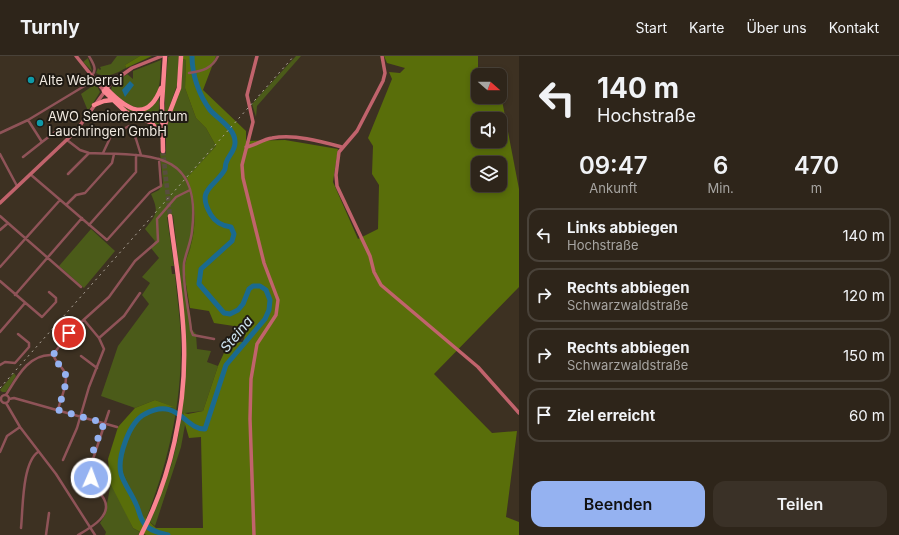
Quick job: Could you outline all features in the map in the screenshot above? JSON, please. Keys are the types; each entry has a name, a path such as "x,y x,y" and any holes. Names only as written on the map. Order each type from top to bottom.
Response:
{"highway":[{"path":"163,151 162,130 165,56"},
{"path":"162,130 179,88 181,56"},
{"path":"105,90 131,109 141,110 154,103 163,85"},
{"path":"105,90 112,100 126,112 152,123 163,137"},
{"path":"94,105 112,100"},
{"path":"142,533 150,516 168,466 180,405 184,363 183,324 170,216"}],"main road":[{"path":"76,56 105,90"},
{"path":"0,202 67,140 81,125 105,90 114,81 132,68 162,56"},
{"path":"254,535 250,419 251,378 257,344 276,315 278,300 264,263 243,178 242,165 253,122 247,90 257,56"},
{"path":"382,56 385,73 382,81 357,131 339,152 337,186 370,256 374,272 381,285 478,367 519,413"},
{"path":"97,80 114,81"},
{"path":"246,147 252,146 259,141 290,137 317,140 342,147"}],"street":[{"path":"92,75 95,69 89,57 94,56"},
{"path":"189,73 200,71 211,66 218,56"},
{"path":"0,133 28,120 97,80"},
{"path":"28,120 42,142"},
{"path":"103,153 114,133 129,126 141,155"},
{"path":"23,157 59,129"},
{"path":"67,140 80,150 89,153 152,156 168,161 177,167 186,178 190,190 192,229 184,269 191,330 193,335 214,339"},
{"path":"68,174 89,153"},
{"path":"0,154 17,186"},
{"path":"66,205 76,195 85,193 112,163 114,154"},
{"path":"89,225 136,172 136,155"},
{"path":"30,174 107,240 150,192 161,186 159,159"},
{"path":"53,355 69,333 109,297 135,261 158,241 157,219 176,197 190,190"},
{"path":"0,267 60,200"},
{"path":"0,216 81,287"},
{"path":"15,294 82,218"},
{"path":"0,230 8,222"},
{"path":"0,281 40,316 44,316 56,302 56,298 49,292"},
{"path":"99,338 124,316 140,293"},
{"path":"0,332 25,303"},
{"path":"63,460 81,417 89,387 104,349 99,338 84,320"},
{"path":"0,365 5,362 15,363 29,347 29,343 18,334"},
{"path":"6,395 28,365 37,357 44,354 53,355"},
{"path":"53,355 57,365 64,371 66,378 58,410"},
{"path":"81,356 97,368"},
{"path":"6,395 1,395 0,401 6,403 20,427 56,475 95,535"},
{"path":"6,395 8,399"},
{"path":"8,399 14,398 117,427"},
{"path":"6,403 8,399"},
{"path":"78,535 102,519 106,504 89,471 109,411"},
{"path":"0,452 7,436 20,427"},
{"path":"21,528 26,476 32,456 38,452"},
{"path":"46,535 48,513"}],"green space":[{"path":"117,56 140,56 125,65 126,68 115,73 100,75 96,73 98,68 100,70 100,67 111,64"},
{"path":"140,56 152,56 126,68 125,65"},
{"path":"179,56 177,85 165,119 165,89 168,57"},
{"path":"182,56 216,56 203,90 246,131 246,141 285,140 338,149 333,182 358,239 378,229 379,185 372,174 373,146 368,138 392,79 389,72 400,73 405,68 387,63 384,56 478,56 478,68 471,68 471,104 503,104 504,112 471,112 471,148 507,148 507,126 519,189 519,287 434,374 492,433 517,431 506,517 519,522 519,535 146,535 133,528 110,483 108,459 118,427 135,408 155,400 174,407 153,409 138,418 122,449 120,466 141,514 156,528 203,528 201,437 189,438 184,421 184,413 188,414 203,411 218,366 229,342 243,342 247,328 214,323 209,311 190,308 185,265 193,237 194,211 192,194 187,178 216,146 206,128 196,118 185,88 186,60 182,59"},
{"path":"296,56 301,56 257,106 256,117 252,104"},
{"path":"88,58 92,71 83,62"},
{"path":"182,59 186,60 185,88 196,118 206,128 216,146 188,178 194,202 195,220 193,237 185,265 185,273 192,330 196,334 197,349 211,351 207,362 218,366 203,411 185,413 185,425 181,447 155,526 150,522 171,466 178,438 184,393 182,292 173,215 167,217 174,266 171,266 172,274 175,274 180,328 181,347 179,391 167,456 146,519 141,514 120,466 122,449 138,418 152,410 173,407 155,400 135,408 101,396 118,346 149,304 142,295 150,283 142,277 159,258 151,248 155,241 145,229 156,213 151,194 159,190 163,183 160,153 166,154 166,129 181,84"},
{"path":"161,60 158,90 154,100 149,105 143,108 130,105 111,90 112,86 127,74 133,79 133,71"},
{"path":"93,83 96,84 100,92 88,111 81,94 91,87"},
{"path":"159,99 159,129 150,121 130,112 121,105 132,110 142,111 150,107"},
{"path":"91,229 115,251 84,288 59,266"},
{"path":"14,373 16,376 6,392 2,392 0,390"},
{"path":"111,482 133,528 140,532 138,535 105,535 106,532 100,523 105,515"}],"water":[{"path":"130,81 134,85 125,97 122,90"}],"waterway":[{"name":"Steina","path":"168,535 154,531 146,526 122,478 120,467 121,459 129,432 139,418 145,414 156,410 165,409 180,415 192,425 205,429 226,365 265,319 269,310 270,300 266,290 260,286 253,286 249,289 243,304 238,310 230,314 224,313 199,284 201,269 232,241 234,234 231,227 220,224 213,218 205,200 208,190 225,170 227,160 234,149 235,138 230,129 210,110 203,98 195,77 192,56"}],"tunnel":[{"path":"163,151 170,216"}],"railway":[{"path":"0,388 294,56"}],"place":[{"name":"Alte Weberrei","path":"31,80"},
{"name":"AWO Seniorenzentrum Lauchringen GmbH","path":"40,123"}],"route":[{"path":"69,333 53,355 57,365 64,371 66,378 58,410 104,423 90,464 89,471 91,478"}]}
